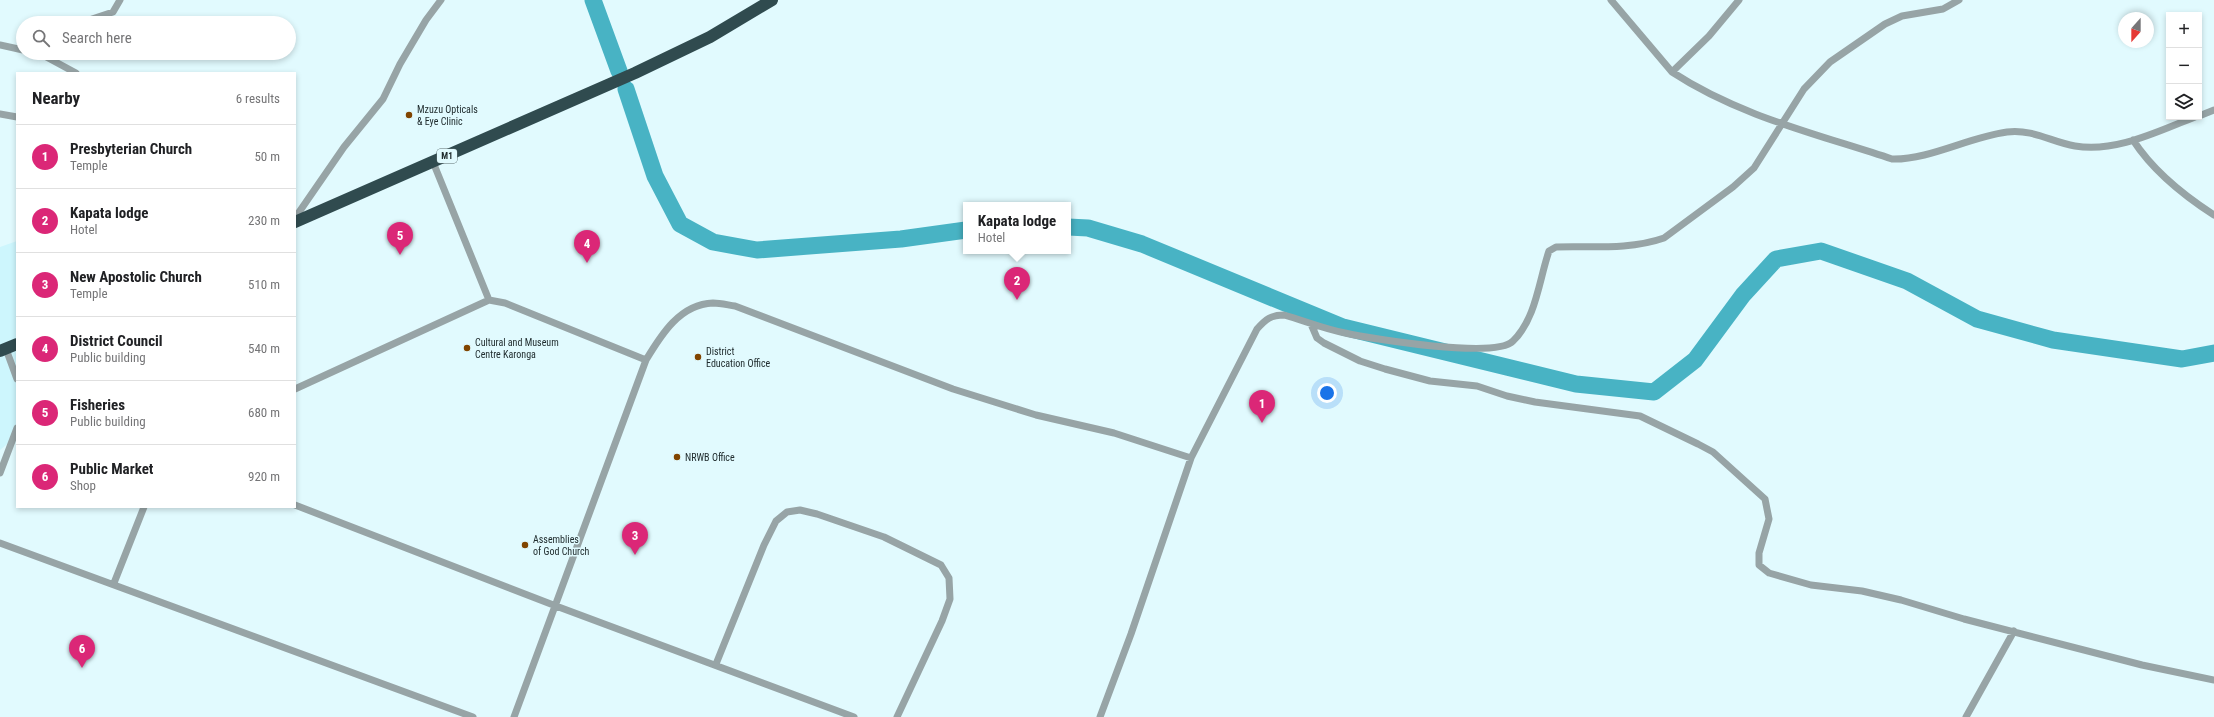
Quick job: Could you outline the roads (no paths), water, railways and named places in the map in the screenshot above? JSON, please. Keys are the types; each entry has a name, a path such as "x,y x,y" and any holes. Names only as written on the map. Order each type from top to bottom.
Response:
{"highway":[{"name":"M1","path":"296,222 635,73 710,37 772,0"},
{"path":"3,350 16,344"}],"street":[{"path":"101,16 113,12 120,0"},
{"path":"296,217 344,147 383,99 426,20 441,0"},
{"path":"1611,0 1672,72 1692,85 1721,100 1784,125 1892,158 1906,159 1953,145 2007,132 2028,132 2074,146 2099,148 2133,140 2187,120"},
{"path":"1672,72 1708,36 1739,0"},
{"path":"1100,717 1131,634 1192,458 1258,329 1264,321 1274,315 1284,315 1346,334 1389,341 1451,348 1495,348 1508,345 1514,341 1526,322 1550,252 1556,247 1630,245 1652,242 1664,238 1747,176 1784,125 1804,89 1816,75 1855,44 1885,24 1902,16 1943,9 1959,0"},
{"path":"0,45 16,48"},
{"path":"54,60 74,72"},
{"path":"2202,115 2214,110"},
{"path":"0,114 16,117"},
{"path":"2133,140 2143,155 2163,176 2214,215"},
{"path":"433,162 489,300"},
{"path":"296,388 489,300 505,303 646,360"},
{"path":"514,717 646,360 656,344 682,314 695,307 713,303 735,306 953,390 1036,415 1114,433 1192,458"},
{"path":"1311,324 1317,338 1360,362 1410,377 1461,383 1535,402 1626,414 1649,420 1713,452 1765,499 1768,519 1759,553 1759,566 1762,569 1811,585 1862,591 2014,630 2142,666 2214,680"},
{"path":"3,350 16,377"},
{"path":"0,473 16,431"},
{"path":"296,505 556,606 716,664 854,717"},
{"path":"114,583 144,508"},
{"path":"716,664 764,545 776,521 787,512 800,510 817,514 884,537 941,565 948,578 950,599 942,621 898,717"},
{"path":"0,543 114,583 214,622 473,717"},
{"path":"1966,717 2014,630"}],"waterway":[{"path":"593,0 619,71"},
{"path":"626,89 655,176 680,224 713,242 757,250 901,239 963,230"},
{"path":"1071,227 1088,228 1142,244 1343,327 1576,384 1654,392 1695,360 1743,295 1776,259 1821,251 1907,281 1977,319 2053,340 2182,359 2214,353"}],"place":[{"name":"Mzuzu Opticals & Eye Clinic","path":"409,115"},
{"name":"Fisheries","path":"400,255"},
{"name":"District Council","path":"587,263"},
{"name":"Kapata lodge","path":"1017,300"},
{"name":"Cultural and Museum Centre Karonga","path":"467,348"},
{"name":"District Education Office","path":"698,357"},
{"name":"Presbyterian Church","path":"1262,423"},
{"name":"NRWB Office","path":"677,457"},
{"name":"Assemblies of God Church","path":"525,545"},
{"name":"New Apostolic Church","path":"635,555"},
{"name":"Public Market","path":"82,668"}]}
